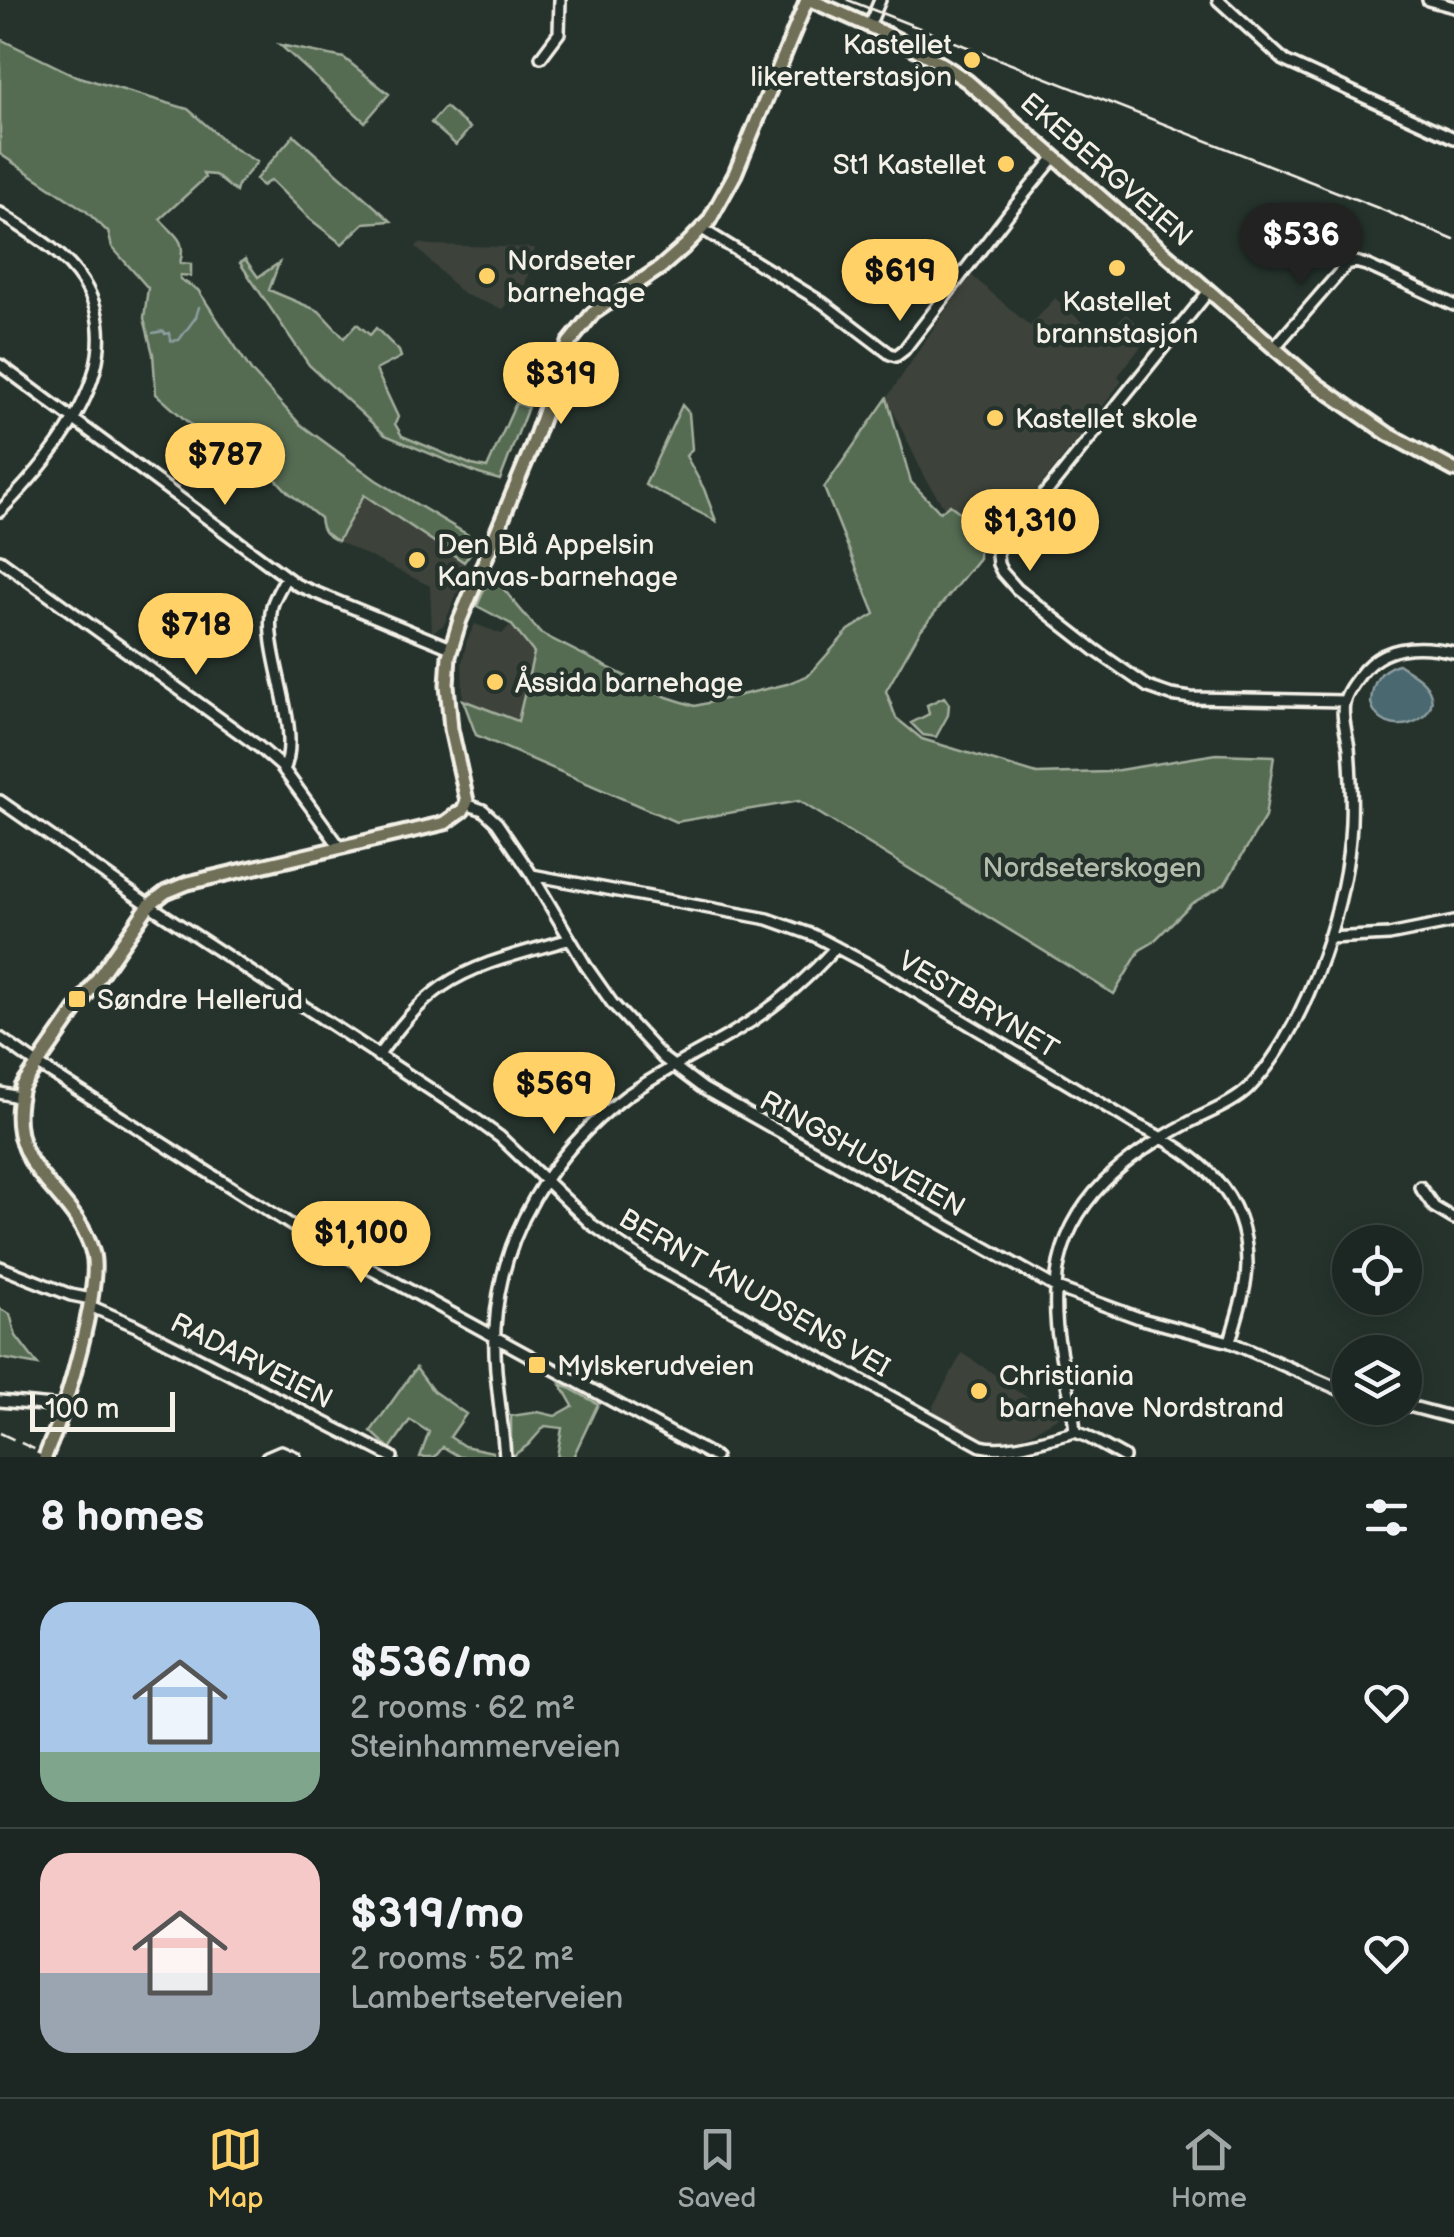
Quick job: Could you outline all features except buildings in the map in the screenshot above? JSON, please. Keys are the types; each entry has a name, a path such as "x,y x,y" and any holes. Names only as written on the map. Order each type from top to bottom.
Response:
{"main road":[{"name":"EKEBERGVEIEN","path":"808,0 911,46 956,73 1304,374 1360,416 1454,470"},
{"path":"45,1457 63,1407 96,1268 81,1227 20,1152 13,1131 18,1097 37,1064 157,897 181,886 445,823 459,814 466,804 466,788 448,705 451,648 570,343 592,313 660,268 702,229 720,204 808,0"}],"street":[{"path":"540,57 559,33 560,0"},
{"path":"869,26 880,0"},
{"path":"1218,0 1285,61 1454,138"},
{"path":"1428,0 1454,6"},
{"path":"702,229 823,302 896,356 1055,157"},
{"path":"0,214 58,253 76,272 90,294 98,325 96,360 75,419 53,451 0,510"},
{"path":"1274,348 1352,262 1454,304"},
{"path":"1209,291 1000,547 998,564 1017,588 1046,613 1133,678 1158,691 1191,698 1344,702"},
{"path":"0,364 286,577 314,594 451,648"},
{"path":"0,560 259,747 284,770 340,848"},
{"path":"284,770 288,734 271,617 275,596 286,577"},
{"path":"1124,1457 1075,1432 1058,1341 1057,1288 1067,1238 1082,1209 1113,1172 1161,1136 1227,1103 1250,1086 1290,1027 1315,976 1345,875 1351,775 1344,702 1367,666 1385,653 1418,646 1454,652"},
{"name":"BERNT KNUDSENS VEI","path":"0,802 500,1137 592,1224 650,1265 986,1453 1075,1432"},
{"name":"RINGSHUSVEIEN","path":"466,804 483,810 497,823 612,1003 673,1066 718,1098 1057,1288 1142,1318 1230,1342 1332,1386"},
{"name":"VESTBRYNET","path":"532,875 768,919 802,931 836,947 1191,1156 1222,1185 1241,1222 1247,1266 1230,1342"},
{"path":"1328,938 1389,934 1454,922"},
{"path":"378,1056 406,1020 444,986 482,966 570,939"},
{"path":"505,1457 495,1337 498,1309 510,1254 544,1178 612,1107 641,1085 755,1018 791,991 836,947"},
{"path":"0,1038 299,1230 715,1457"},
{"path":"0,1093 18,1097"},
{"path":"1420,1188 1434,1207 1454,1219"},
{"name":"RADARVEIEN","path":"0,1268 90,1302 392,1457"},
{"path":"0,1401 63,1407"},
{"path":"1422,1410 1454,1418"},
{"path":"267,1457 281,1451 295,1457"}],"shaded area":[{"name":"Nordseter barnehage","path":"419,243 535,248 525,285 502,309 463,294 416,247"},
{"name":"Kastellet skole","path":"970,274 1030,326 1055,298 1100,338 1126,314 1150,335 1118,376 1122,381 1079,438 996,540 980,553 923,474 887,398"},
{"name":"Den Blå Appelsin Kanvas-barnehage","path":"363,494 468,567 444,625 432,632 430,586 338,541"},
{"name":"Åssida barnehage","path":"475,624 502,634 511,624 534,652 518,721 463,700 462,663"},
{"name":"Christiania barnehave Nordstrand","path":"962,1353 996,1379 1041,1405 1048,1405 1059,1417 1008,1442 991,1443 934,1414 933,1406"}],"green space":[{"path":"0,39 76,76 188,109 230,146 257,162 236,192 215,175 203,174 205,178 160,219 181,243 180,263 191,264 191,276 180,275 180,279 198,290 252,372 300,424 376,480 468,535 475,547 464,562 364,495 338,541 334,539 323,530 320,518 260,462 240,448 226,456 156,394 153,354 144,318 148,288 112,247 108,232 86,211 0,154"},
{"path":"280,45 344,58 389,94 365,122"},
{"path":"445,107 470,128 456,145 431,123"},
{"path":"294,135 391,221 364,223 342,244 271,180 262,186 256,179"},
{"path":"245,259 258,277 279,263 269,290 319,311 344,338 357,324 370,335 376,328 399,351 401,357 376,370 398,417 395,424 402,436 487,468 516,403 528,407 500,480 385,435 309,365 240,263"},
{"name":"Nordseterskogen","path":"887,398 911,482 940,512 950,505 991,535 979,558 920,631 886,691 896,718 922,739 1037,774 1107,772 1216,754 1274,756 1265,817 1225,884 1191,904 1140,950 1114,994 799,801 676,822 476,735 463,700 518,721 534,653 511,624 477,606 491,574 540,633 667,697 695,706 809,675 849,630 875,614 824,488"},
{"path":"682,405 689,413 692,449 686,456 716,521 645,485"},
{"path":"944,697 949,704 948,715 936,737 923,735 911,723 929,714 927,705"},
{"path":"0,1309 10,1314 16,1336 38,1365 0,1358"},
{"path":"416,1368 433,1391 466,1414 450,1437 464,1446 493,1452 493,1457 460,1457 443,1447 435,1457 420,1457 429,1432 410,1420 390,1449 371,1431"},
{"path":"560,1383 598,1404 575,1457 557,1457 562,1428 545,1426 511,1457 511,1416 538,1412 555,1416 573,1406"}],"water":[{"path":"1398,664 1423,682 1432,701 1421,719 1410,724 1387,723 1371,703 1377,679"}],"waterway":[{"path":"153,333 164,331 170,333 171,341 179,340 199,307"}],"tram line":[{"path":"848,0 1454,240"}],"railway":[{"path":"0,1433 51,1457"}],"place":[{"name":"Kastellet likeretterstasjon","path":"972,60"},
{"name":"St1 Kastellet","path":"1006,164"},
{"name":"Kastellet brannstasjon","path":"1117,268"},
{"name":"Nordseter barnehage","path":"487,276"},
{"name":"Kastellet skole","path":"995,418"},
{"name":"Den Blå Appelsin Kanvas-barnehage","path":"417,560"},
{"name":"Åssida barnehage","path":"495,682"},
{"name":"Søndre Hellerud","path":"77,999"},
{"name":"Mylskerudveien","path":"537,1365"},
{"name":"Christiania barnehave Nordstrand","path":"979,1391"}]}
